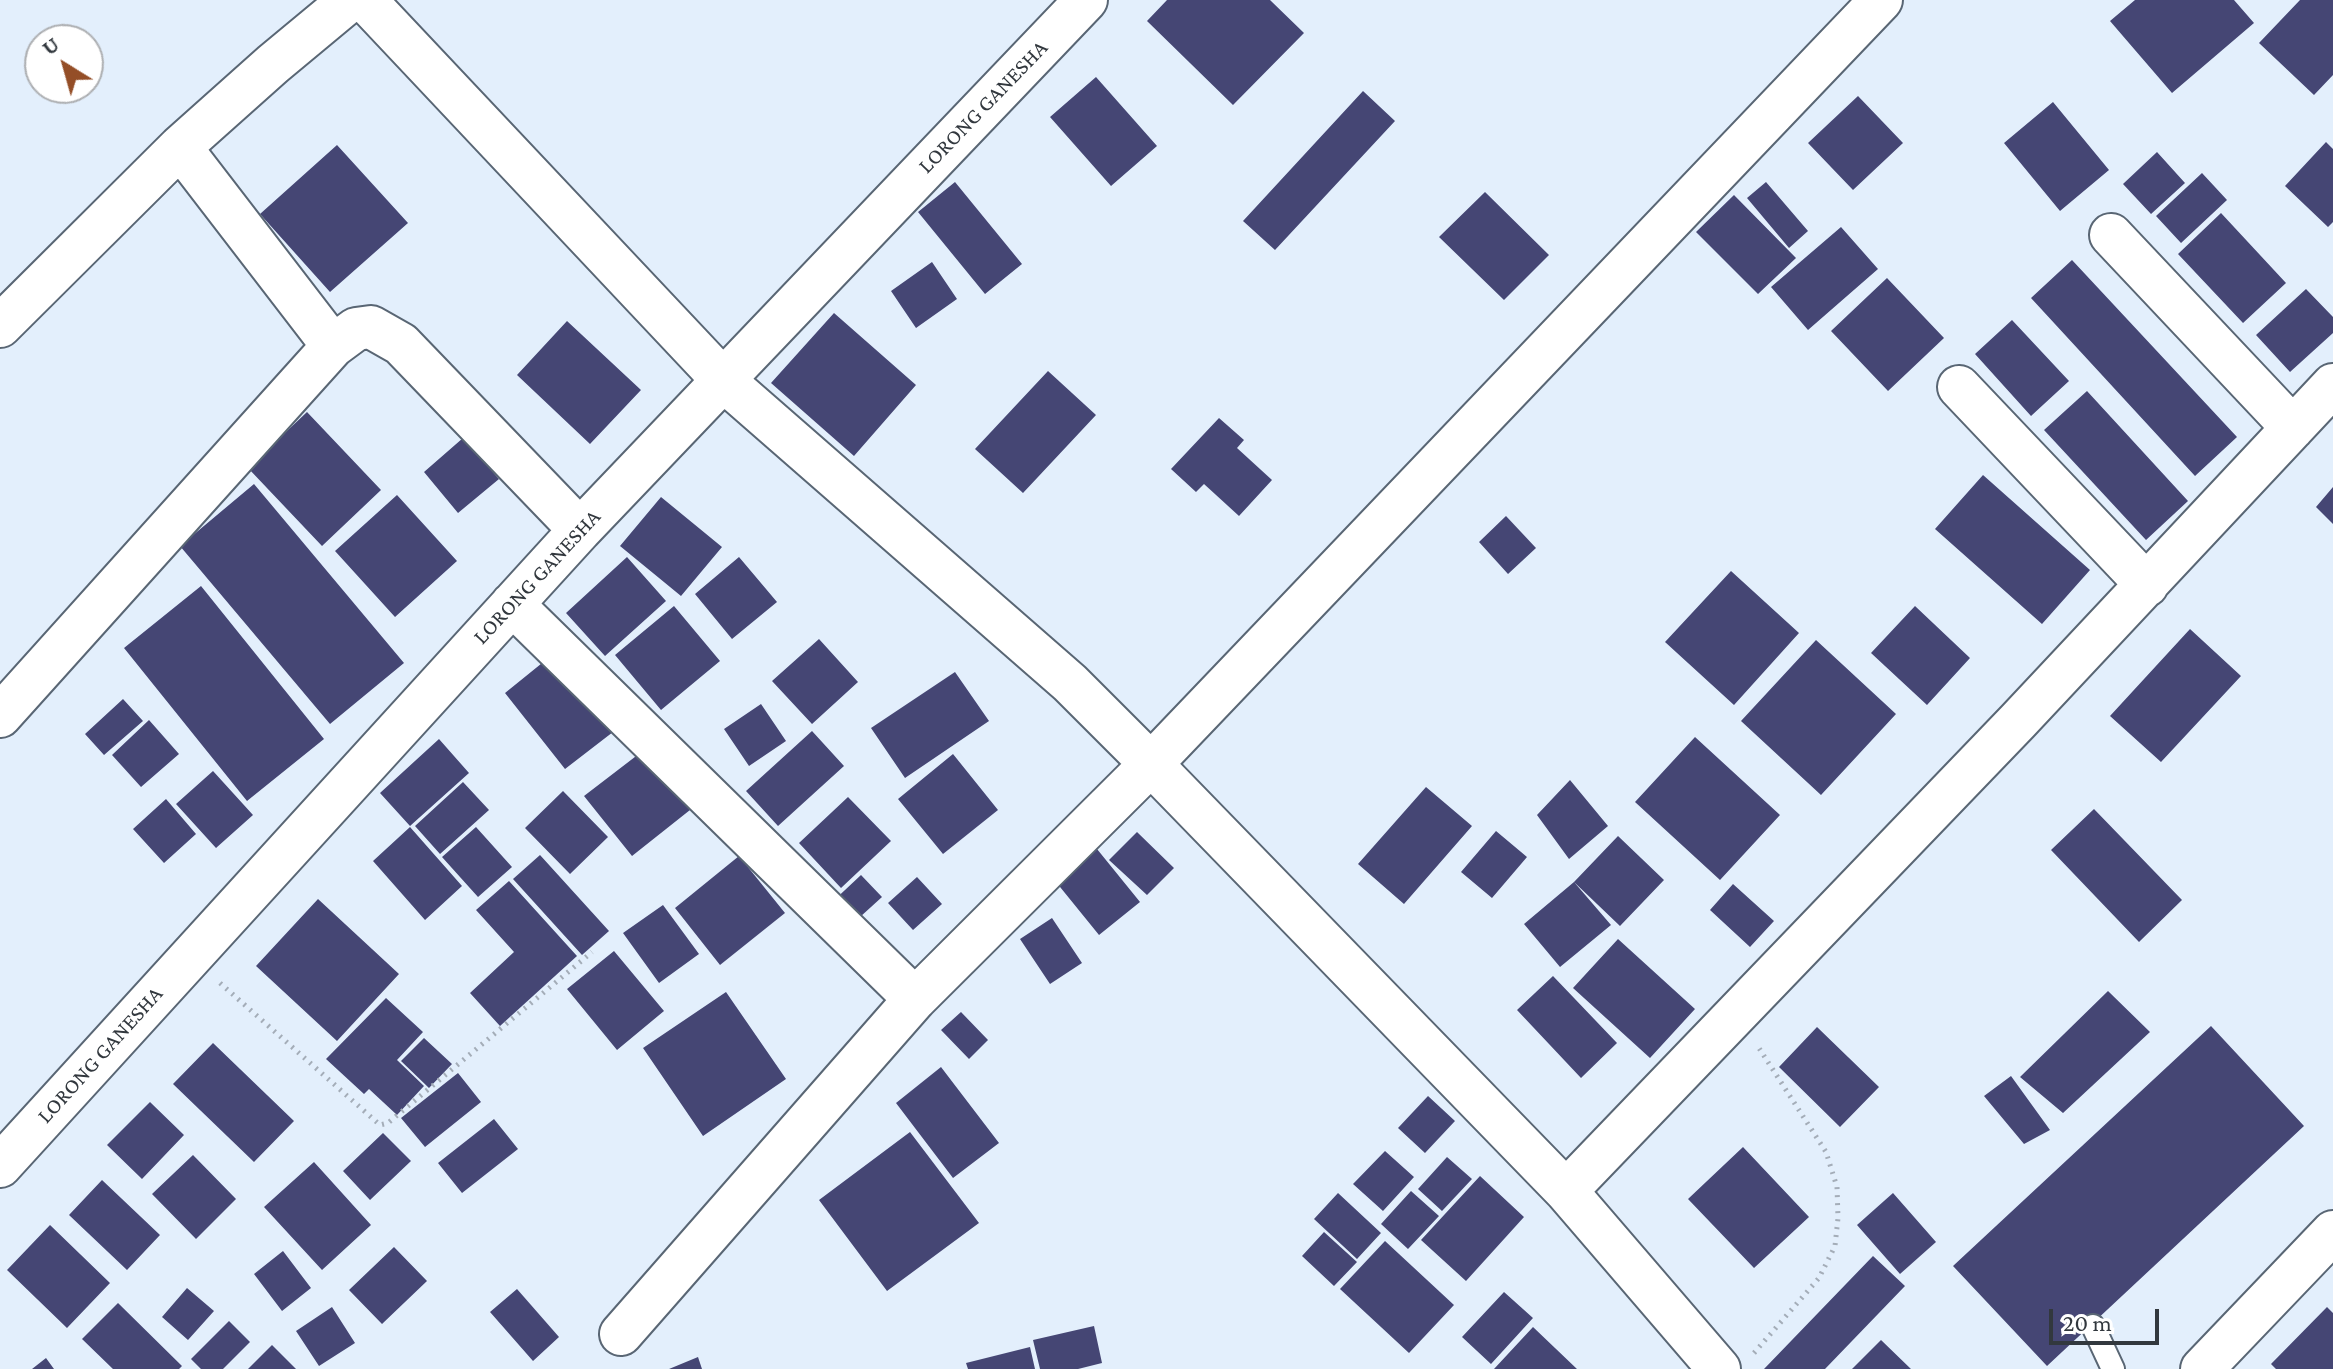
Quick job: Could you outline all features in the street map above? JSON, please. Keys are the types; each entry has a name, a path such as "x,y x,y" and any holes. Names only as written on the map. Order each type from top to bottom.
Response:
{"street":[{"path":"0,326 180,147 350,0"},
{"path":"365,0 722,379 1070,683 1734,1363"},
{"name":"LORONG GANESHA","path":"0,1166 580,530 1086,0"},
{"path":"621,1334 915,999 1151,764 1881,0"},
{"path":"180,147 333,346"},
{"path":"2111,235 2293,428"},
{"path":"0,716 333,346 356,329 371,327 401,344 580,530"},
{"path":"1566,1191 2147,585 2333,385"},
{"path":"1959,387 2147,585"},
{"path":"512,604 915,999"},
{"path":"2202,1369 2333,1232"}],"lane":[{"path":"2093,1326 2113,1369"}],"path":[{"path":"189,956 380,1125 388,1123 592,952"},
{"path":"1734,1363 1819,1278 1835,1246 1837,1187 1826,1152 1738,1014"}],"building":[{"path":"1167,0 1270,0 1304,33 1233,105 1147,21"},
{"path":"2135,0 2234,0 2254,23 2172,93 2110,21"},
{"path":"2300,0 2333,0 2333,75 2314,95 2259,43"},
{"path":"1096,77 1157,146 1111,186 1050,117"},
{"path":"1363,91 1395,121 1275,250 1243,221"},
{"path":"1858,96 1903,143 1853,190 1808,143"},
{"path":"2053,102 2109,170 2060,211 2004,143"},
{"path":"2326,142 2333,149 2333,222 2328,227 2285,186"},
{"path":"337,145 408,223 330,292 260,214"},
{"path":"2157,152 2185,183 2151,214 2123,184"},
{"path":"2202,173 2227,200 2181,243 2156,216"},
{"path":"955,182 1022,264 985,294 918,212"},
{"path":"1766,182 1808,231 1789,248 1747,198"},
{"path":"1485,192 1549,255 1504,300 1439,237"},
{"path":"1734,195 1796,258 1758,294 1696,232"},
{"path":"2221,213 2286,283 2243,323 2178,254"},
{"path":"1841,227 1878,269 1808,330 1771,287"},
{"path":"2072,260 2237,437 2195,476 2031,298"},
{"path":"932,262 957,299 916,328 891,291"},
{"path":"1887,278 1944,338 1888,391 1831,331"},
{"path":"2306,289 2333,317 2333,333 2290,372 2256,335"},
{"path":"834,313 916,385 854,456 771,383"},
{"path":"2012,320 2069,381 2031,416 1975,354"},
{"path":"567,321 641,390 590,444 517,375"},
{"path":"1048,371 1096,415 1023,493 975,449"},
{"path":"2087,391 2188,501 2146,540 2044,430"},
{"path":"307,412 381,490 322,546 248,468"},
{"path":"1219,418 1244,440 1237,448 1272,480 1239,516 1204,484 1196,492 1171,469"},
{"path":"463,438 499,479 458,513 424,472"},
{"path":"1983,475 2090,570 2042,624 1935,529"},
{"path":"254,484 404,663 330,724 180,546"},
{"path":"2333,487 2333,524 2316,507"},
{"path":"397,495 457,561 395,617 335,551"},
{"path":"661,497 722,547 681,596 620,546"},
{"path":"1506,516 1536,548 1508,574 1479,542"},
{"path":"627,557 666,601 605,656 566,613"},
{"path":"739,557 777,602 732,639 695,594"},
{"path":"1731,571 1799,633 1734,705 1665,642"},
{"path":"201,586 324,739 247,801 124,648"},
{"path":"674,606 720,661 661,710 615,655"},
{"path":"1915,606 1970,658 1927,705 1871,653"},
{"path":"2190,629 2241,676 2161,762 2110,716"},
{"path":"819,639 858,682 812,724 772,681"},
{"path":"1816,640 1896,714 1821,795 1741,721"},
{"path":"552,655 613,732 565,769 505,693"},
{"path":"955,672 989,721 905,778 871,728"},
{"path":"123,699 143,721 104,755 85,734"},
{"path":"761,704 786,741 749,766 724,729"},
{"path":"149,720 179,754 141,787 112,755"},
{"path":"812,731 844,766 778,826 746,791"},
{"path":"1695,737 1780,815 1720,880 1635,802"},
{"path":"439,739 469,773 410,826 380,793"},
{"path":"644,750 690,810 632,856 584,796"},
{"path":"953,754 998,810 943,854 898,799"},
{"path":"213,771 253,815 216,848 176,804"},
{"path":"1570,780 1608,826 1569,859 1537,815"},
{"path":"463,782 489,810 440,854 415,826"},
{"path":"1426,787 1472,826 1404,904 1358,864"},
{"path":"563,791 608,837 570,874 525,828"},
{"path":"848,797 891,841 841,888 799,843"},
{"path":"166,799 196,834 164,863 133,829"},
{"path":"2094,809 2182,900 2139,942 2051,850"},
{"path":"410,827 462,886 425,920 373,861"},
{"path":"476,827 512,867 478,897 442,857"},
{"path":"1496,831 1527,857 1492,898 1461,872"},
{"path":"1137,832 1174,868 1147,895 1109,860"},
{"path":"1618,836 1664,880 1620,926 1574,882"},
{"path":"1097,849 1140,902 1099,935 1056,882"},
{"path":"540,855 609,931 582,955 513,879"},
{"path":"739,856 785,913 720,965 675,908"},
{"path":"861,875 882,897 849,927 829,905"},
{"path":"917,877 942,904 913,930 888,903"},
{"path":"509,881 577,956 500,1026 470,993 514,952 476,910"},
{"path":"1574,882 1611,925 1560,967 1524,924"},
{"path":"1733,884 1774,921 1750,947 1710,910"},
{"path":"318,899 399,974 337,1041 256,966"},
{"path":"663,905 699,954 659,983 623,933"},
{"path":"1052,918 1082,963 1050,984 1020,939"},
{"path":"1618,939 1695,1009 1650,1058 1573,988"},
{"path":"614,951 664,1011 617,1050 567,989"},
{"path":"1553,976 1617,1043 1581,1078 1517,1010"},
{"path":"2108,991 2150,1032 2063,1113 2020,1077"},
{"path":"726,992 786,1079 703,1136 643,1048"},
{"path":"386,998 423,1032 397,1060 424,1086 397,1115 369,1089 364,1094 326,1059"},
{"path":"961,1012 988,1040 969,1059 941,1030"},
{"path":"2211,1026 2304,1126 2047,1366 1953,1266"},
{"path":"1817,1027 1879,1087 1840,1127 1779,1067"},
{"path":"424,1038 452,1064 429,1088 401,1061"},
{"path":"213,1043 294,1121 254,1162 173,1084"},
{"path":"941,1067 999,1143 953,1178 896,1103"},
{"path":"458,1073 481,1102 425,1147 401,1118"},
{"path":"2011,1076 2050,1130 2024,1144 1984,1096"},
{"path":"1428,1096 1455,1121 1425,1153 1398,1128"},
{"path":"150,1102 184,1135 142,1179 107,1145"},
{"path":"494,1119 518,1149 462,1193 438,1163"},
{"path":"910,1132 979,1223 887,1291 819,1200"},
{"path":"383,1133 411,1161 370,1200 343,1171"},
{"path":"1743,1147 1809,1217 1754,1268 1688,1199"},
{"path":"1385,1151 1414,1177 1383,1211 1353,1184"},
{"path":"193,1155 236,1199 196,1239 152,1194"},
{"path":"1447,1157 1472,1179 1442,1211 1418,1189"},
{"path":"314,1162 371,1225 322,1270 264,1207"},
{"path":"1480,1176 1524,1217 1466,1281 1421,1240"},
{"path":"102,1180 160,1235 127,1270 69,1215"},
{"path":"1411,1191 1439,1216 1408,1249 1381,1224"},
{"path":"1338,1193 1381,1233 1357,1259 1314,1219"},
{"path":"1893,1193 1936,1242 1900,1274 1857,1225"},
{"path":"50,1225 110,1283 67,1328 7,1270"},
{"path":"1324,1232 1357,1262 1334,1286 1302,1256"},
{"path":"1385,1241 1454,1305 1409,1353 1340,1289"},
{"path":"394,1247 427,1281 382,1324 349,1290"},
{"path":"283,1251 311,1288 282,1311 254,1274"},
{"path":"1873,1256 1905,1286 1825,1369 1764,1369"},
{"path":"187,1288 214,1311 188,1340 162,1317"},
{"path":"517,1289 559,1337 533,1361 490,1312"},
{"path":"1504,1292 1533,1318 1491,1364 1462,1337"},
{"path":"118,1303 182,1366 179,1369 113,1369 82,1339"},
{"path":"332,1307 355,1343 319,1366 296,1331"},
{"path":"2327,1307 2333,1313 2333,1369 2276,1369 2271,1364"},
{"path":"229,1321 250,1342 223,1369 201,1369 191,1359"},
{"path":"1094,1326 1102,1363 1078,1369 1040,1369 1033,1340"},
{"path":"1533,1327 1577,1369 1494,1369"},
{"path":"1881,1340 1911,1369 1852,1369"},
{"path":"272,1345 296,1369 248,1369"},
{"path":"1030,1347 1035,1369 968,1369 966,1363"},
{"path":"698,1357 702,1369 669,1369"},
{"path":"46,1358 54,1369 32,1369"}]}
